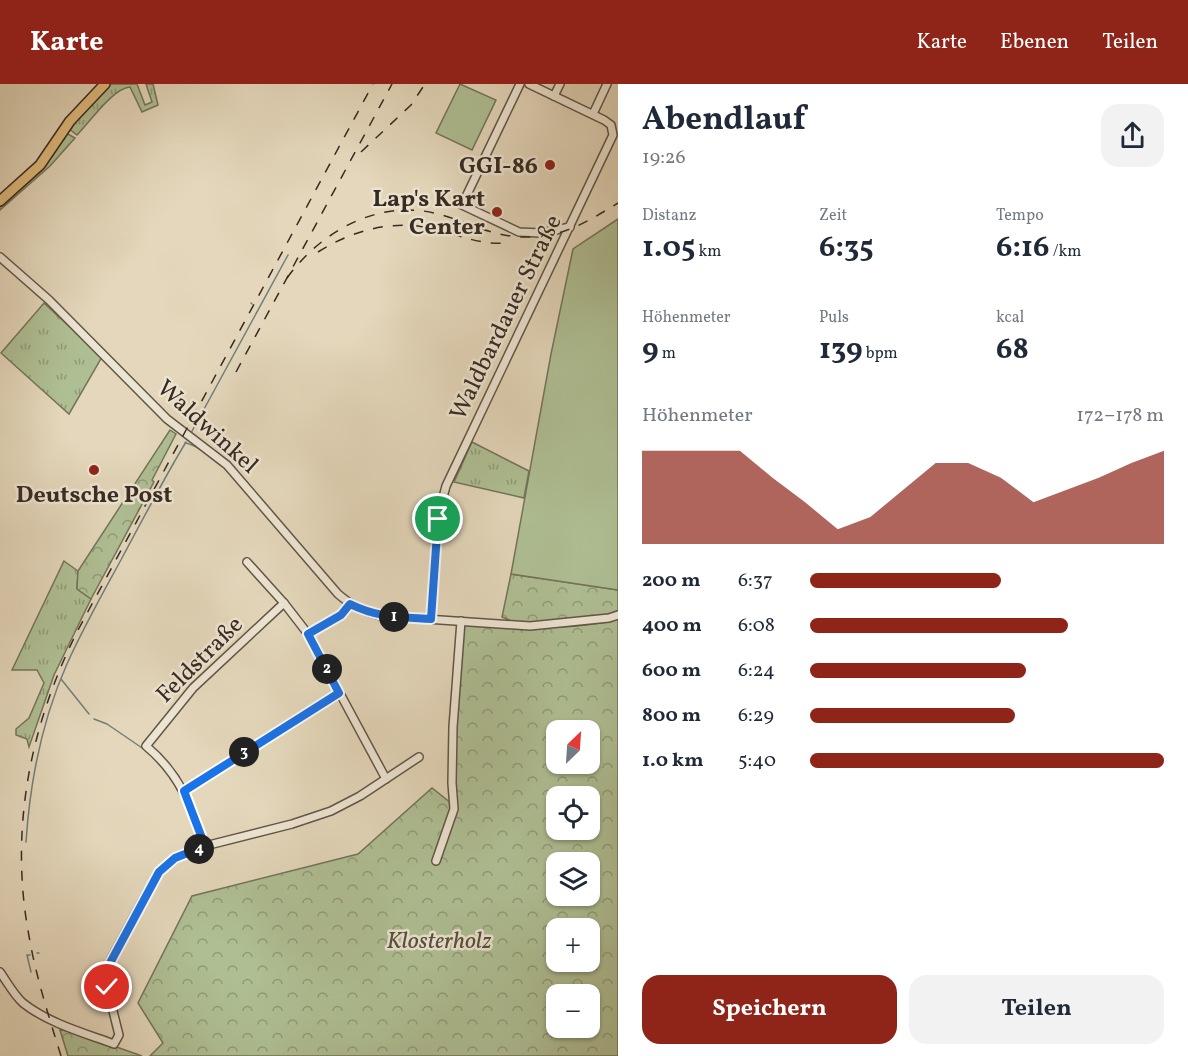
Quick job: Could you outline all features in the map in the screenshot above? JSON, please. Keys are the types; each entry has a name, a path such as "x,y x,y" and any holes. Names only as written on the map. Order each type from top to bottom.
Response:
{"main road":[{"path":"0,201 40,165 70,121 103,86"}],"street":[{"path":"520,84 462,205 519,232 541,232 570,227"},
{"name":"Waldbardauer Straße","path":"431,619 437,520 446,486 616,130 593,114 529,84"},
{"path":"554,96 560,84"},
{"path":"593,114 607,84"},
{"name":"Waldwinkel","path":"0,257 49,300 167,420 227,465 338,594 350,604 368,613 382,616 530,626 609,618 618,615"},
{"path":"247,561 308,634 386,779"},
{"name":"Feldstraße","path":"184,791 168,767 146,746 193,688 284,603"},
{"path":"308,634 341,615 350,604"},
{"path":"436,861 454,809 453,727 461,621"},
{"path":"205,846 184,791 339,693"},
{"path":"0,972 23,1002 41,1014 114,1044 119,1035 106,979 111,959 159,872 175,858 205,846 320,815 352,801 419,757"}],"green space":[{"path":"110,84 137,84 145,105 152,102 146,84 153,84 158,105 142,112 130,87 109,99 77,135 69,129"},
{"path":"460,84 496,100 472,150 436,133"},
{"path":"66,133 75,138 50,166 0,210 0,207 33,177"},
{"path":"618,219 618,590 511,574 551,354 573,249"},
{"path":"44,303 102,357 69,414 1,353"},
{"path":"170,430 176,434 152,480 154,482 91,599 77,589 78,571"},
{"path":"472,442 529,471 524,498 454,482"},
{"path":"64,561 78,571 77,589 91,599 54,675 29,747 27,739 16,735 16,729 29,718 44,683 37,670 12,670"},
{"path":"511,574 618,590 618,612 609,615 516,623 502,617"},
{"name":"Klosterholz","path":"618,619 618,1056 150,1056 163,1043 138,1003 192,896 358,854 432,788 451,803 463,624 539,628"},
{"path":"60,1030 71,1031 142,1056 68,1056"}],"waterway":[{"path":"191,433 288,255"},
{"path":"26,842 34,774 44,729 58,685 93,611 186,442"},
{"path":"185,443 199,449 220,465"},
{"path":"61,679 89,714"},
{"path":"94,719 107,724 148,752"},
{"path":"30,955 27,955 31,972"}],"railway":[{"path":"61,1056 32,951 23,896 21,857 28,779 47,703 78,630 373,84"},
{"path":"236,372 392,84"},
{"path":"361,152 411,105 425,84"},
{"path":"287,278 317,245 335,232 375,214 397,210 419,211 442,215 495,233 530,237 565,231 618,203"},
{"path":"318,252 363,231 410,225 482,242 506,243"}],"place":[{"name":"GGI-86","path":"550,165"},
{"name":"Lap's Kart Center","path":"497,212"},
{"name":"Deutsche Post","path":"94,470"}],"route":[{"path":"107,987 109,965 156,877 175,858 205,846 184,791 339,693 308,634 341,615 350,604 368,613 382,616 431,619 438,519"}]}
